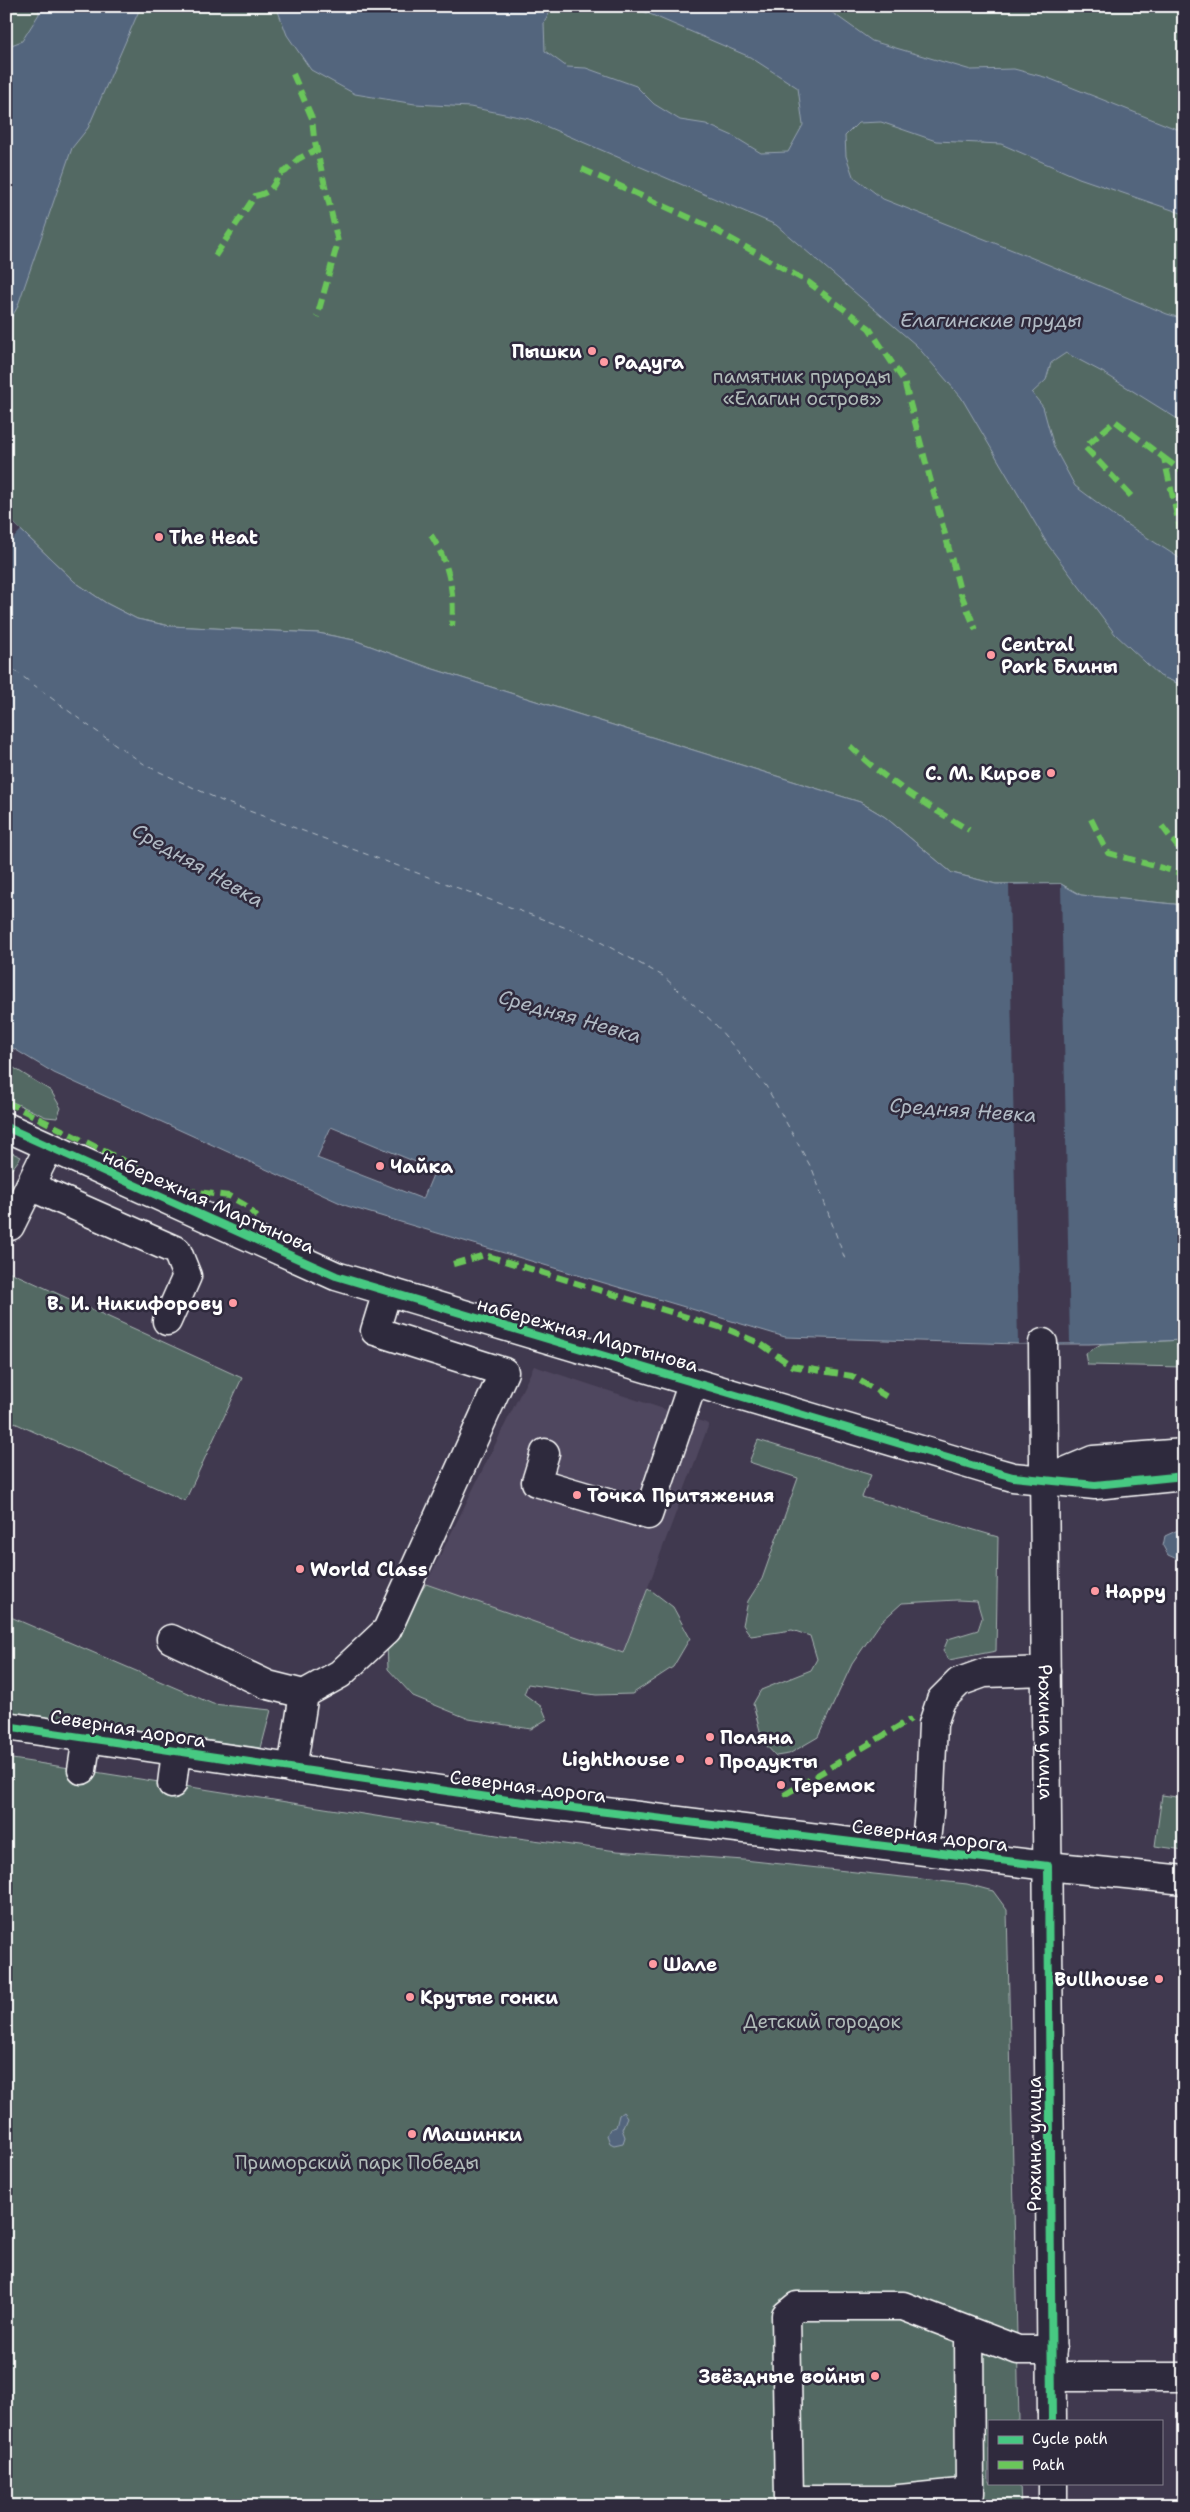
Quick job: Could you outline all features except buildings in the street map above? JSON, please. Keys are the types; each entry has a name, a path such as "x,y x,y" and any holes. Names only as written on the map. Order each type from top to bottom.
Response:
{"street":[{"name":"набережная Мартынова","path":"6,1127 336,1276 387,1292 1005,1475 1045,1481 1095,1485 1184,1476"},
{"path":"10,1226 49,1147"},
{"path":"30,1186 177,1251 187,1276 167,1321"},
{"path":"172,1640 268,1685 304,1694 340,1674 387,1630 504,1372 375,1331 387,1292"},
{"name":"Рюхина улица","path":"1043,1343 1052,2420"},
{"path":"545,1453 536,1482 648,1515 693,1382"},
{"path":"1045,1481 1093,1460 1184,1453"},
{"path":"925,1850 929,1813 932,1724 941,1700 959,1682 984,1673 1046,1671"},
{"path":"292,1769 304,1694"},
{"name":"Северная дорога","path":"6,1726 508,1800 1048,1866 1184,1880"},
{"path":"82,1770 87,1738"},
{"path":"172,1784 176,1752"},
{"path":"970,2332 970,2492 890,2500 789,2500 786,2315 797,2306 903,2306 1018,2350 1052,2350"},
{"path":"1052,2378 1184,2377"},
{"path":"1053,2484 1053,2506"}],"shaded area":[{"name":"Точка Притяжения","path":"534,1366 709,1424 623,1654 426,1584"}],"green space":[{"name":"памятник природы «Елагин остров»","path":"6,6 1184,6 1184,905 1080,895 1061,884 996,884 952,873 885,817 860,802 430,668 354,640 318,633 170,626 137,619 106,603 75,582 6,516"},
{"path":"6,1063 51,1091 61,1108 57,1118 46,1117 6,1099"},
{"path":"6,1150 21,1157 6,1177"},
{"path":"6,1270 242,1378 185,1501 6,1419"},
{"path":"1184,1340 1184,1367 1088,1365 1086,1353 1101,1344"},
{"path":"758,1440 871,1475 862,1497 998,1537 996,1651 949,1660 943,1651 948,1639 978,1630 982,1618 977,1601 957,1600 902,1603 881,1622 852,1664 818,1737 789,1754 776,1756 763,1742 753,1704 761,1690 811,1670 817,1659 810,1636 792,1630 751,1636 743,1625 748,1601 762,1579 798,1478 749,1462"},
{"path":"426,1584 623,1653 648,1588 673,1607 690,1638 673,1667 632,1694 596,1695 528,1684 524,1694 542,1707 547,1719 531,1729 469,1719 413,1696 388,1669 387,1642"},
{"path":"6,1615 213,1704 271,1710 261,1748 6,1711"},
{"name":"Приморский парк Победы","path":"6,1758 503,1836 617,1851 744,1860 967,1884 993,1891 1007,1910 1019,2420 988,2420 988,2484 1020,2484 1021,2506 6,2506"},
{"path":"1162,1795 1184,1798 1184,1850 1155,1846"}],"water":[{"path":"39,6 141,6 88,128 72,148 17,308 6,326 6,47 22,41 39,14"},
{"name":"Елагинские пруды","path":"276,6 553,6 544,23 545,51 567,67 586,68 636,86 654,104 680,120 706,124 733,136 761,153 788,152 803,125 798,88 750,57 631,6 823,6 872,41 971,70 1014,69 1048,78 1184,132 1184,214 1079,178 1001,144 936,141 881,122 858,123 845,136 846,156 853,176 883,199 1167,314 1184,319 1184,423 1104,373 1066,353 1051,363 1046,380 1032,393 1043,407 1054,447 1075,486 1126,524 1184,561 1184,686 1160,676 1115,634 1048,545 961,397 916,345 776,225 529,119 470,107 415,104 355,94 311,70 287,35"},
{"name":"Средняя Невка","path":"6,516 75,582 106,603 137,619 170,626 318,633 354,640 430,668 860,802 885,817 952,873 996,884 1061,884 1081,895 1184,905 1184,1340 1089,1344 1018,1344 785,1337 347,1206 54,1073 6,1044","holes":["331,1127 435,1170 423,1199 317,1158"]},
{"path":"1178,1530 1184,1532 1184,1557 1177,1559 1168,1555 1163,1546 1165,1536"},
{"path":"623,2112 627,2117 622,2129 625,2137 623,2143 614,2145 610,2143 607,2135 610,2129 616,2127 619,2115"}],"pier":[{"path":"6,516 21,530 10,542 6,538"},
{"path":"1061,884 1070,1343 1018,1344 1009,885"}],"ferry route":[{"path":"6,664 86,724 147,766 222,801 591,937 663,976 716,1025 766,1086 813,1171 846,1262"}],"marked path":[{"path":"293,74 312,118 314,138 338,242 317,317"},
{"path":"215,256 255,196 273,187 278,175 286,171 298,159 317,149"},
{"path":"582,169 708,226 808,282 869,328 904,381 961,594 976,630"},
{"path":"1131,496 1085,447 1115,421 1164,458 1181,533"},
{"path":"1164,458 1184,473"},
{"path":"431,535 442,556 449,578 453,601 452,626"},
{"path":"850,746 892,781 922,802 969,830"},
{"path":"1091,819 1108,853 1184,874"},
{"path":"1162,826 1177,846 1184,847"},
{"path":"6,1102 162,1180 191,1191 229,1196 245,1205 257,1217"},
{"path":"453,1264 485,1255 729,1330 761,1344 792,1366 852,1376 889,1398"},
{"path":"784,1795 911,1719"}],"cycle path":[{"path":"6,1127 336,1276 988,1470 1013,1477 1095,1485 1184,1476"},
{"path":"6,1726 508,1800 1048,1866 1052,2420"}],"place":[{"name":"Пышки","path":"592,351"},
{"name":"Радуга","path":"604,362"},
{"name":"The Heat","path":"159,537"},
{"name":"Central Park Блины","path":"991,655"},
{"name":"С. М. Киров","path":"1051,773"},
{"name":"Чайка","path":"380,1166"},
{"name":"В. И. Никифорову","path":"233,1303"},
{"name":"Точка Притяжения","path":"577,1495"},
{"name":"World Class","path":"300,1569"},
{"name":"Happy","path":"1095,1591"},
{"name":"Поляна","path":"710,1737"},
{"name":"Lighthouse","path":"680,1759"},
{"name":"Продукты","path":"709,1761"},
{"name":"Теремок","path":"781,1785"},
{"name":"Шале","path":"653,1964"},
{"name":"Bullhouse","path":"1159,1979"},
{"name":"Крутые гонки","path":"410,1997"},
{"name":"Машинки","path":"412,2134"},
{"name":"Звёздные войны","path":"875,2376"}],"park label":[{"name":"Детский городок","path":"822,2021"}]}
